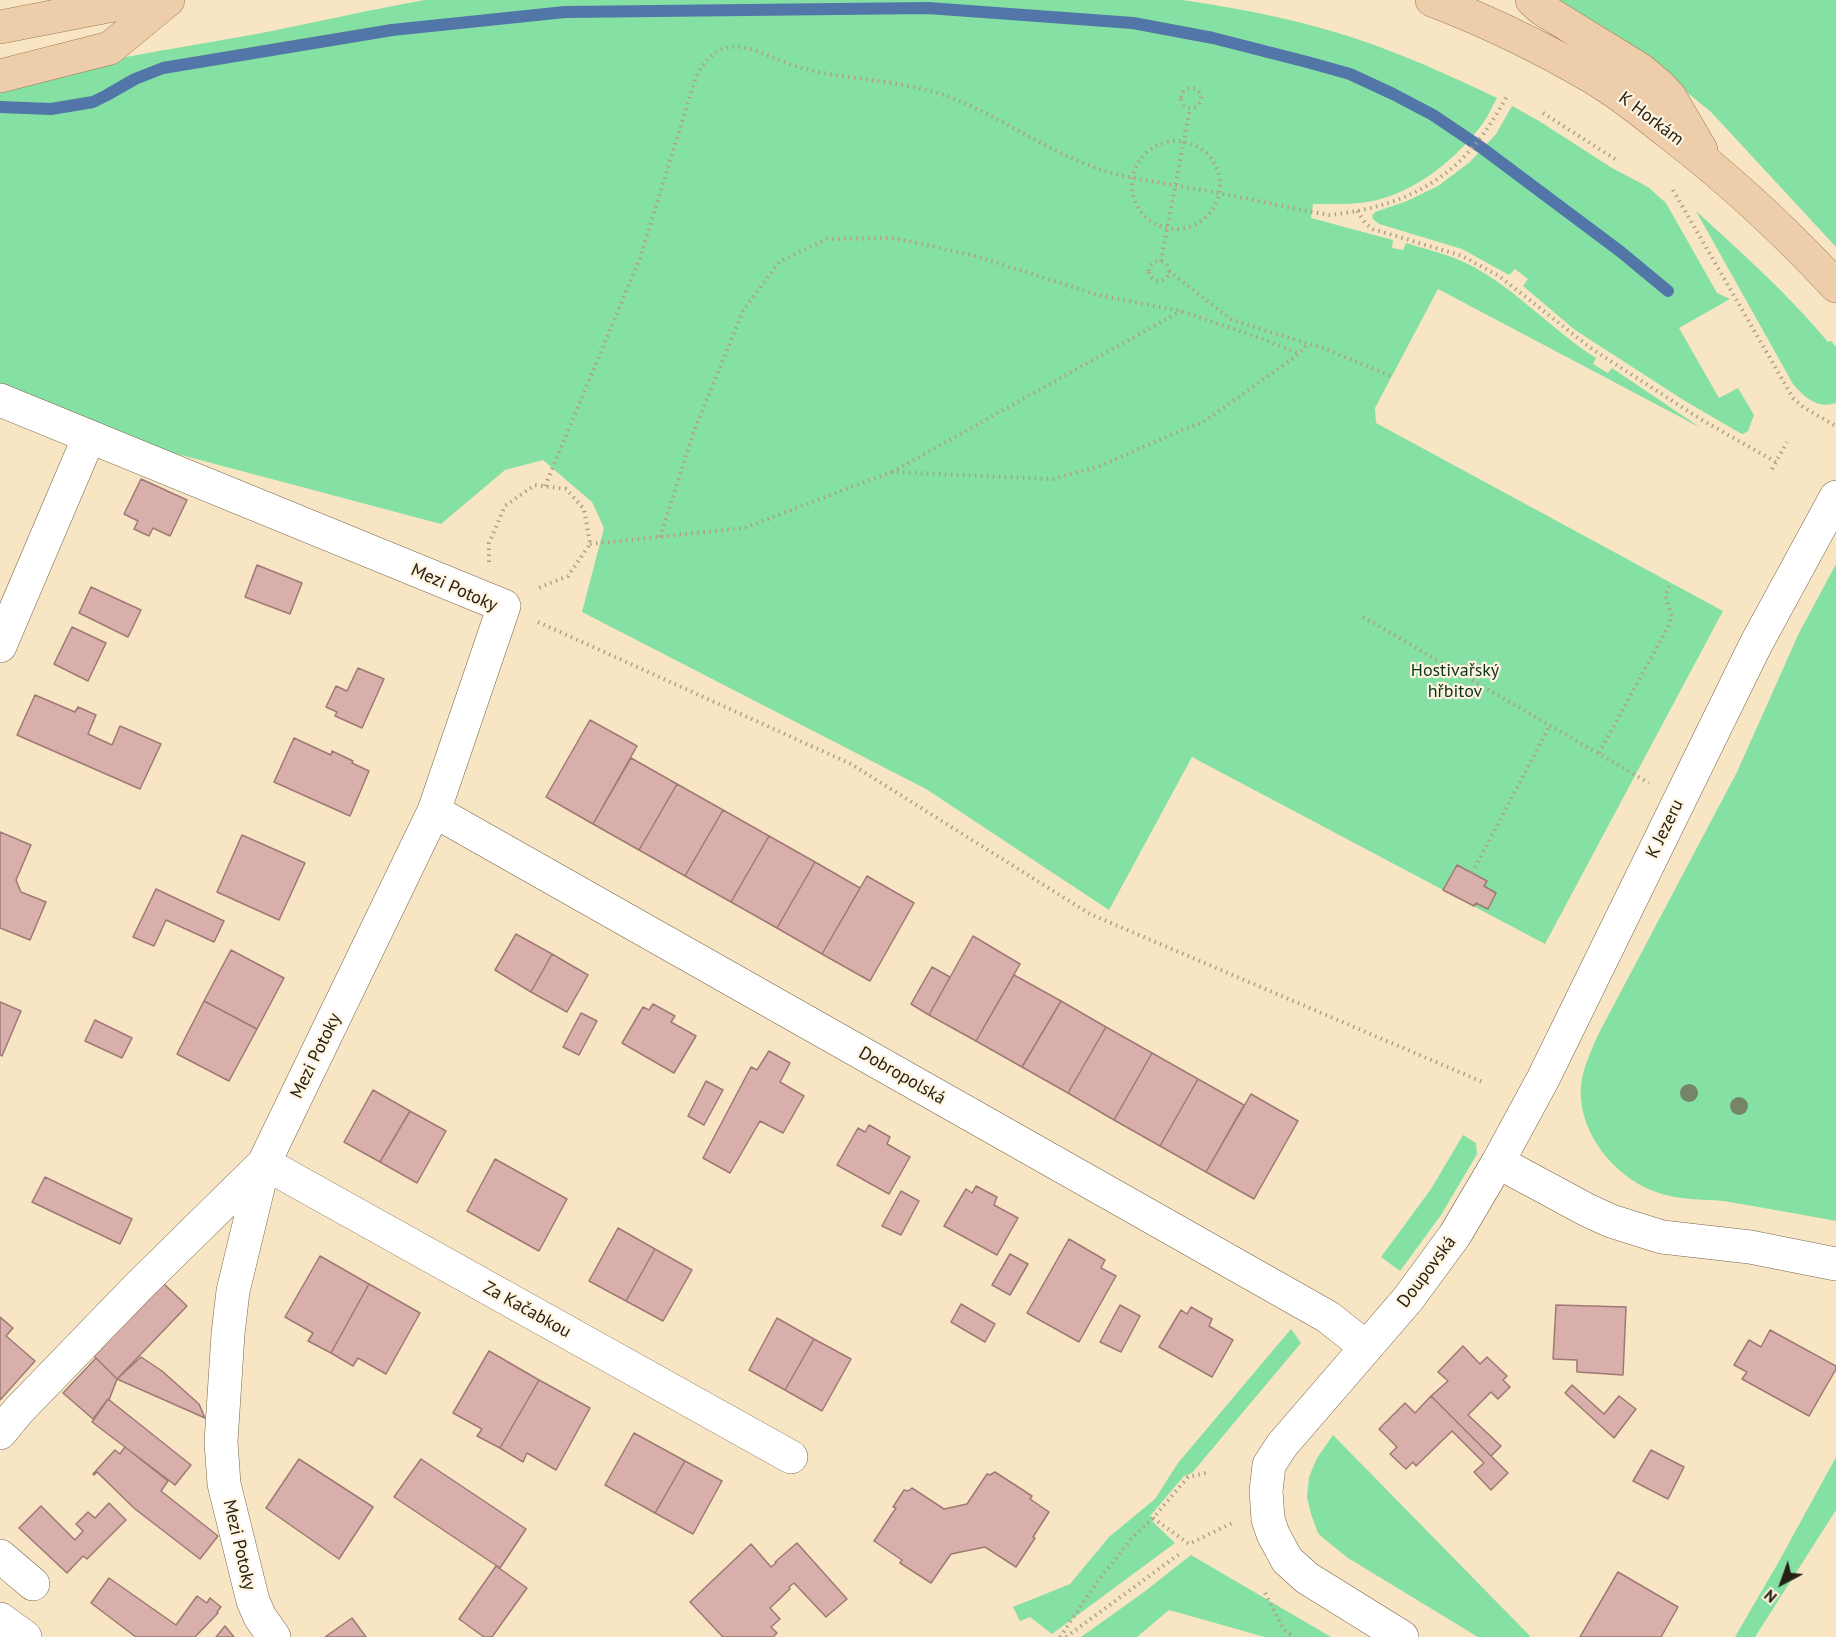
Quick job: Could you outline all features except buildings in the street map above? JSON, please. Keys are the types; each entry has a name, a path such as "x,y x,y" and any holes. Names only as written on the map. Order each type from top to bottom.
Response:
{"main road":[{"path":"0,27 139,0"},
{"path":"0,76 110,48 168,0"},
{"name":"K Horkám","path":"1432,0 1545,51 1593,78 1636,107 1707,162 1808,256 1836,286"},
{"path":"1532,0 1542,9 1641,70 1660,86 1670,97 1707,162"}],"street":[{"name":"Mezi Potoky","path":"0,400 504,606 434,811 264,1163 233,1291 228,1334 222,1442 224,1484 246,1580 260,1617 274,1637"},
{"path":"0,646 89,437"},
{"name":"K Jezeru","path":"1498,1162 1543,1079 1756,644 1836,497"},
{"name":"Dobropolská","path":"434,811 1328,1317 1366,1347"},
{"path":"1498,1162 1611,1221 1662,1237 1750,1247 1836,1264"},
{"name":"Doupovská","path":"1402,1637 1317,1584 1287,1560 1268,1519 1266,1506 1269,1465 1275,1455 1408,1299 1455,1235 1498,1162"},
{"name":"Mezi Potoky","path":"0,1433 19,1410 130,1296 264,1163"},
{"name":"Za Kačabkou","path":"264,1163 790,1457"},
{"path":"0,1556 33,1584"},
{"path":"0,1619 25,1637"}],"path":[{"path":"545,486 640,258 696,77 703,63 711,55 722,50 730,47 745,47 805,69 927,89 984,113 1061,154 1116,174 1330,215 1357,212 1412,194 1440,179 1464,158 1487,130 1508,94"},
{"path":"1193,88 1199,91 1202,98 1196,107 1190,108 1184,106 1180,97 1184,91 1193,88"},
{"path":"1161,261 1190,108"},
{"path":"1543,113 1618,161"},
{"path":"1169,141 1184,141 1202,149 1210,157 1220,179 1220,193 1213,209 1193,226 1181,229 1167,228 1151,222 1141,212 1135,203 1132,177 1140,159 1149,150 1169,141"},
{"path":"1673,190 1793,398 1836,426"},
{"path":"1357,212 1373,229 1462,256 1482,266 1602,355 1702,420 1776,462"},
{"path":"660,537 694,431 743,311 778,262 828,239 894,238 972,255 1098,295 1181,311 1299,354"},
{"path":"1169,271 1164,279 1158,281 1152,279 1148,269 1154,261 1167,264 1169,271 1232,320 1308,343 1391,376"},
{"path":"590,544 744,528 891,472 1181,311"},
{"path":"891,472 1053,479 1100,466 1202,423 1299,354 1308,343"},
{"path":"1772,469 1787,442"},
{"path":"504,606 540,587 568,576 590,544 584,509 566,489 535,485 505,506 489,543 489,569 504,606 851,764 1090,914 1485,1083"},
{"path":"1599,753 1669,625 1672,616 1665,596 1671,582"},
{"path":"1364,617 1655,786"},
{"path":"1472,873 1550,725"},
{"path":"1060,1637 1097,1582 1132,1538 1153,1518 1188,1477 1206,1473"},
{"path":"1153,1518 1190,1544 1266,1506"},
{"path":"1066,1637 1182,1551"},
{"path":"1265,1593 1284,1630 1294,1637"}],"green space":[{"name":"Hostivařský hřbitov","path":"425,0 1182,0 1271,16 1337,32 1410,59 1497,98 1471,139 1433,173 1389,197 1351,204 1313,204 1311,218 1393,240 1392,248 1403,250 1406,243 1472,266 1504,287 1596,358 1593,364 1608,373 1612,368 1701,428 1438,289 1375,408 1376,423 1723,611 1545,944 1192,757 1109,910 926,789 582,612 604,528 592,502 543,460 505,470 441,524 136,443 54,404 0,385 0,86 93,63 251,35"},
{"path":"1556,0 1836,0 1836,247 1711,112 1662,72"},
{"path":"1512,106 1612,168 1648,187 1666,203 1717,293 1730,299 1679,328 1719,398 1738,388 1754,415 1748,431 1740,433 1685,401 1575,330 1523,286 1528,279 1515,269 1509,275 1462,249 1379,224 1373,219 1375,212 1407,201 1438,186 1470,162 1496,134"},
{"path":"1696,211 1764,274 1828,342 1831,341 1836,347 1836,403 1823,405 1812,401 1793,384"},
{"path":"1836,564 1836,1221 1723,1201 1674,1197 1643,1186 1614,1165 1592,1136 1581,1103 1581,1085 1586,1065 1599,1033 1737,772 1799,633"},
{"path":"1463,1135 1476,1143 1477,1154 1441,1215 1400,1271 1381,1257 1431,1189"},
{"path":"1291,1329 1301,1343 1192,1473 1184,1476 1150,1516 1154,1523 1175,1543 1052,1634 1030,1617 1020,1621 1013,1607 1070,1584 1109,1537 1155,1499 1178,1463"},
{"path":"1333,1435 1530,1637 1478,1637 1348,1558 1318,1533 1307,1497 1309,1477 1317,1458"},
{"path":"1836,1457 1836,1510 1755,1637 1735,1637 1778,1563"},
{"path":"1191,1555 1331,1637 1265,1637 1169,1610 1137,1637 1081,1637"}],"waterway":[{"path":"0,107 51,109 93,102 135,79 163,68 392,30 565,12 928,8 1133,23 1213,38 1307,62 1350,74 1393,94 1433,115 1482,148 1621,252 1668,291"}]}
